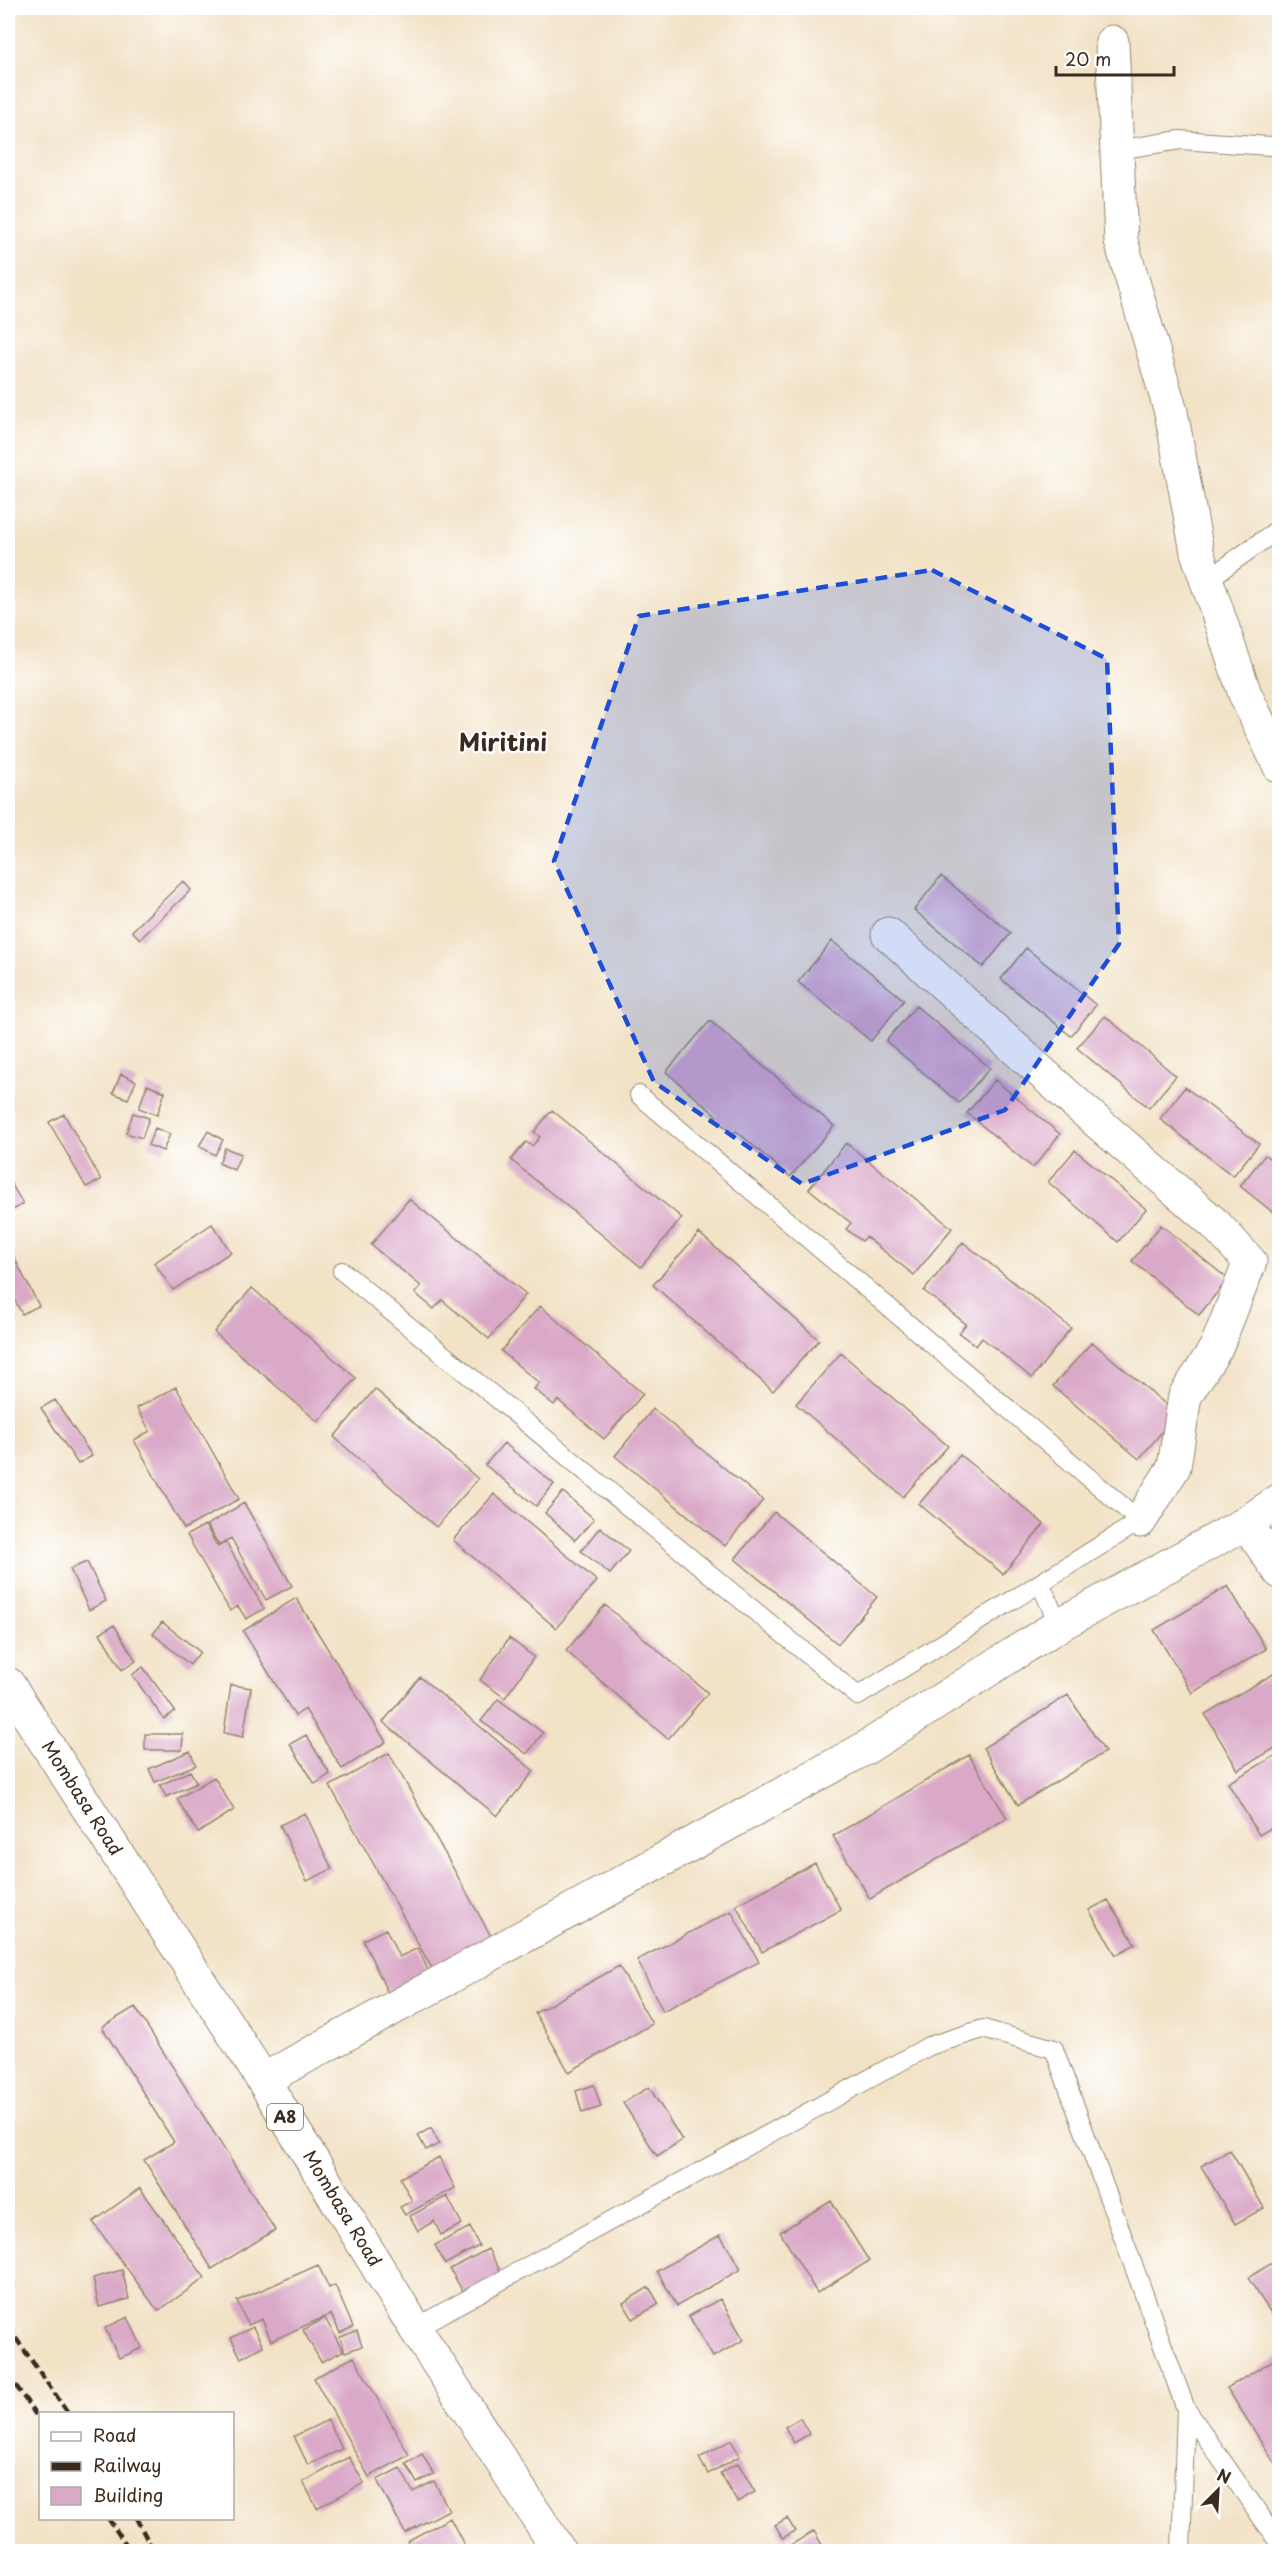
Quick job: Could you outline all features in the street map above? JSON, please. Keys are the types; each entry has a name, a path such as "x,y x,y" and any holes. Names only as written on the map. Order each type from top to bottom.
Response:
{"main road":[{"path":"1112,42 1121,241 1171,411 1197,552 1245,694 1280,767"},
{"path":"888,934 1080,1107 1215,1224 1250,1262 1216,1348 1185,1396 1174,1467 1140,1521"},
{"path":"263,2080 864,1749 1059,1624 1246,1523 1280,1500"},
{"path":"1246,1523 1280,1572"},
{"name":"Mombasa Road","path":"8,1684 263,2080 415,2328 560,2552"}],"lane":[{"path":"1117,150 1180,140 1270,146 1280,144"},
{"path":"1207,580 1280,528"},
{"path":"342,1271 858,1696 1140,1521 639,1095"},
{"path":"1040,1583 1059,1624"},
{"path":"415,2328 929,2046 983,2029 1054,2049 1186,2409 1280,2544"},
{"path":"1181,2552 1186,2409"}],"highlighted area":[{"path":"932,570 1107,659 1119,944 1005,1110 802,1184 654,1082 554,861 639,616"}],"building":[{"path":"941,876 1011,933 983,967 914,910"},
{"path":"183,881 191,890 140,939 132,931"},
{"path":"832,941 904,1000 871,1041 798,982"},
{"path":"1026,948 1096,1005 1071,1036 1001,979"},
{"path":"916,1006 990,1068 959,1103 886,1041"},
{"path":"1105,1016 1176,1076 1149,1108 1077,1048"},
{"path":"710,1021 834,1126 790,1177 736,1131 733,1134 715,1119 717,1116 666,1072"},
{"path":"121,1074 136,1081 128,1099 113,1093"},
{"path":"995,1080 1060,1134 1033,1168 967,1113"},
{"path":"147,1085 165,1092 157,1115 139,1108"},
{"path":"1185,1087 1259,1144 1233,1176 1160,1119"},
{"path":"552,1110 682,1218 641,1267 511,1160 526,1142 532,1146 540,1137 534,1132"},
{"path":"133,1113 149,1118 142,1138 126,1133"},
{"path":"64,1114 101,1180 86,1187 49,1122"},
{"path":"155,1128 170,1134 163,1151 148,1145"},
{"path":"208,1131 223,1140 215,1155 199,1146"},
{"path":"846,1143 952,1228 914,1275 866,1237 862,1241 846,1229 851,1223 809,1189"},
{"path":"225,1148 241,1154 234,1170 219,1163"},
{"path":"1075,1150 1146,1209 1118,1242 1048,1182"},
{"path":"1265,1155 1280,1166 1280,1218 1240,1186"},
{"path":"8,1178 23,1204 8,1213"},
{"path":"409,1199 526,1294 489,1339 442,1300 434,1309 415,1293 421,1286 371,1245"},
{"path":"212,1224 231,1252 173,1290 154,1263"},
{"path":"1161,1225 1228,1279 1199,1315 1132,1261"},
{"path":"699,1233 819,1340 773,1391 653,1285"},
{"path":"963,1242 1071,1328 1032,1378 982,1338 976,1346 959,1333 966,1324 924,1291"},
{"path":"8,1246 39,1306 22,1314 8,1287"},
{"path":"252,1288 356,1378 318,1422 214,1332"},
{"path":"540,1306 643,1394 604,1439 558,1400 554,1405 534,1389 539,1383 501,1351"},
{"path":"1092,1342 1177,1414 1139,1459 1053,1386"},
{"path":"841,1353 948,1446 903,1497 796,1404"},
{"path":"176,1387 239,1499 184,1529 134,1440 150,1431 137,1408"},
{"path":"375,1389 478,1479 436,1527 334,1437"},
{"path":"55,1400 92,1456 78,1464 41,1408"},
{"path":"653,1409 763,1500 725,1546 615,1456"},
{"path":"504,1443 554,1484 536,1506 485,1465"},
{"path":"960,1455 1044,1524 1003,1574 919,1504"},
{"path":"563,1492 594,1519 575,1540 545,1513"},
{"path":"494,1494 597,1581 556,1628 453,1540"},
{"path":"244,1503 292,1586 266,1600 231,1538 219,1545 207,1525"},
{"path":"774,1512 877,1597 838,1644 735,1559"},
{"path":"205,1525 218,1547 226,1542 264,1609 246,1619 238,1606 230,1611 187,1535"},
{"path":"600,1527 629,1551 610,1574 581,1551"},
{"path":"87,1562 106,1601 89,1610 70,1569"},
{"path":"1228,1586 1266,1649 1192,1693 1154,1630"},
{"path":"296,1598 386,1742 342,1769 305,1709 295,1716 243,1631"},
{"path":"605,1605 708,1693 668,1739 566,1651"},
{"path":"162,1622 200,1652 190,1665 153,1634"},
{"path":"114,1625 136,1661 122,1670 100,1633"},
{"path":"509,1638 534,1657 505,1698 480,1680"},
{"path":"143,1667 175,1711 164,1719 132,1675"},
{"path":"1280,1670 1280,1745 1238,1770 1205,1714"},
{"path":"420,1677 534,1771 497,1816 383,1722"},
{"path":"231,1685 251,1688 243,1737 224,1733"},
{"path":"1068,1695 1105,1752 1018,1805 983,1748"},
{"path":"498,1699 543,1733 527,1754 481,1721"},
{"path":"145,1734 183,1734 182,1750 145,1750"},
{"path":"306,1735 330,1774 315,1784 290,1744"},
{"path":"190,1751 196,1765 155,1782 149,1769"},
{"path":"389,1753 493,1940 434,1972 330,1786"},
{"path":"1280,1753 1280,1823 1259,1835 1228,1783"},
{"path":"969,1755 1007,1818 870,1899 833,1836"},
{"path":"190,1771 197,1783 166,1797 160,1785"},
{"path":"214,1777 234,1810 198,1833 177,1799"},
{"path":"305,1813 332,1869 307,1881 280,1825"},
{"path":"815,1863 841,1910 762,1952 736,1905"},
{"path":"1108,1900 1135,1944 1116,1955 1089,1910"},
{"path":"731,1911 759,1962 663,2011 637,1960"},
{"path":"386,1929 399,1957 418,1948 435,1986 393,2004 363,1940"},
{"path":"619,1966 652,2024 569,2072 535,2013"},
{"path":"135,2007 275,2230 212,2269 144,2160 174,2142 102,2027"},
{"path":"594,2085 601,2107 582,2113 576,2091"},
{"path":"649,2087 682,2140 657,2156 623,2103"},
{"path":"431,2128 439,2144 426,2150 418,2135"},
{"path":"1230,2150 1264,2208 1235,2224 1201,2166"},
{"path":"439,2157 455,2188 405,2215 400,2207 412,2201 400,2178"},
{"path":"140,2188 205,2278 158,2311 93,2222"},
{"path":"447,2196 462,2224 441,2235 434,2221 418,2231 410,2216"},
{"path":"831,2201 869,2261 817,2293 780,2232"},
{"path":"470,2227 479,2246 445,2264 435,2245"},
{"path":"720,2235 741,2269 677,2306 657,2271"},
{"path":"488,2249 503,2276 465,2295 450,2269"},
{"path":"1280,2258 1280,2327 1248,2278"},
{"path":"318,2265 329,2288 335,2285 353,2327 340,2333 331,2314 271,2341 262,2319 248,2325 237,2301"},
{"path":"122,2270 129,2299 99,2307 93,2278"},
{"path":"649,2287 659,2304 633,2319 623,2303"},
{"path":"720,2299 744,2340 713,2357 689,2316"},
{"path":"128,2317 142,2348 119,2358 105,2328"},
{"path":"325,2318 343,2351 321,2362 303,2330"},
{"path":"253,2327 263,2346 241,2358 231,2338"},
{"path":"357,2331 362,2346 345,2352 340,2337"},
{"path":"1280,2356 1280,2471 1227,2388"},
{"path":"354,2357 409,2455 369,2477 314,2378"},
{"path":"800,2418 809,2434 794,2443 785,2427"},
{"path":"328,2420 342,2449 308,2465 294,2436"},
{"path":"731,2440 740,2456 708,2474 699,2458"},
{"path":"422,2454 434,2474 417,2483 406,2464"},
{"path":"349,2457 364,2483 317,2508 303,2482"},
{"path":"738,2463 755,2492 737,2502 720,2473"},
{"path":"400,2468 413,2492 434,2481 449,2510 405,2533 377,2480"},
{"path":"450,2518 468,2552 413,2552 407,2541"},
{"path":"787,2518 795,2531 783,2538 775,2525"},
{"path":"814,2531 826,2552 779,2552"}],"railway":[{"path":"8,2327 68,2412"},
{"path":"8,2374 39,2420"},
{"path":"109,2520 131,2552"},
{"path":"137,2520 154,2552"}],"district":[{"name":"Miritini","path":"503,743"}]}
